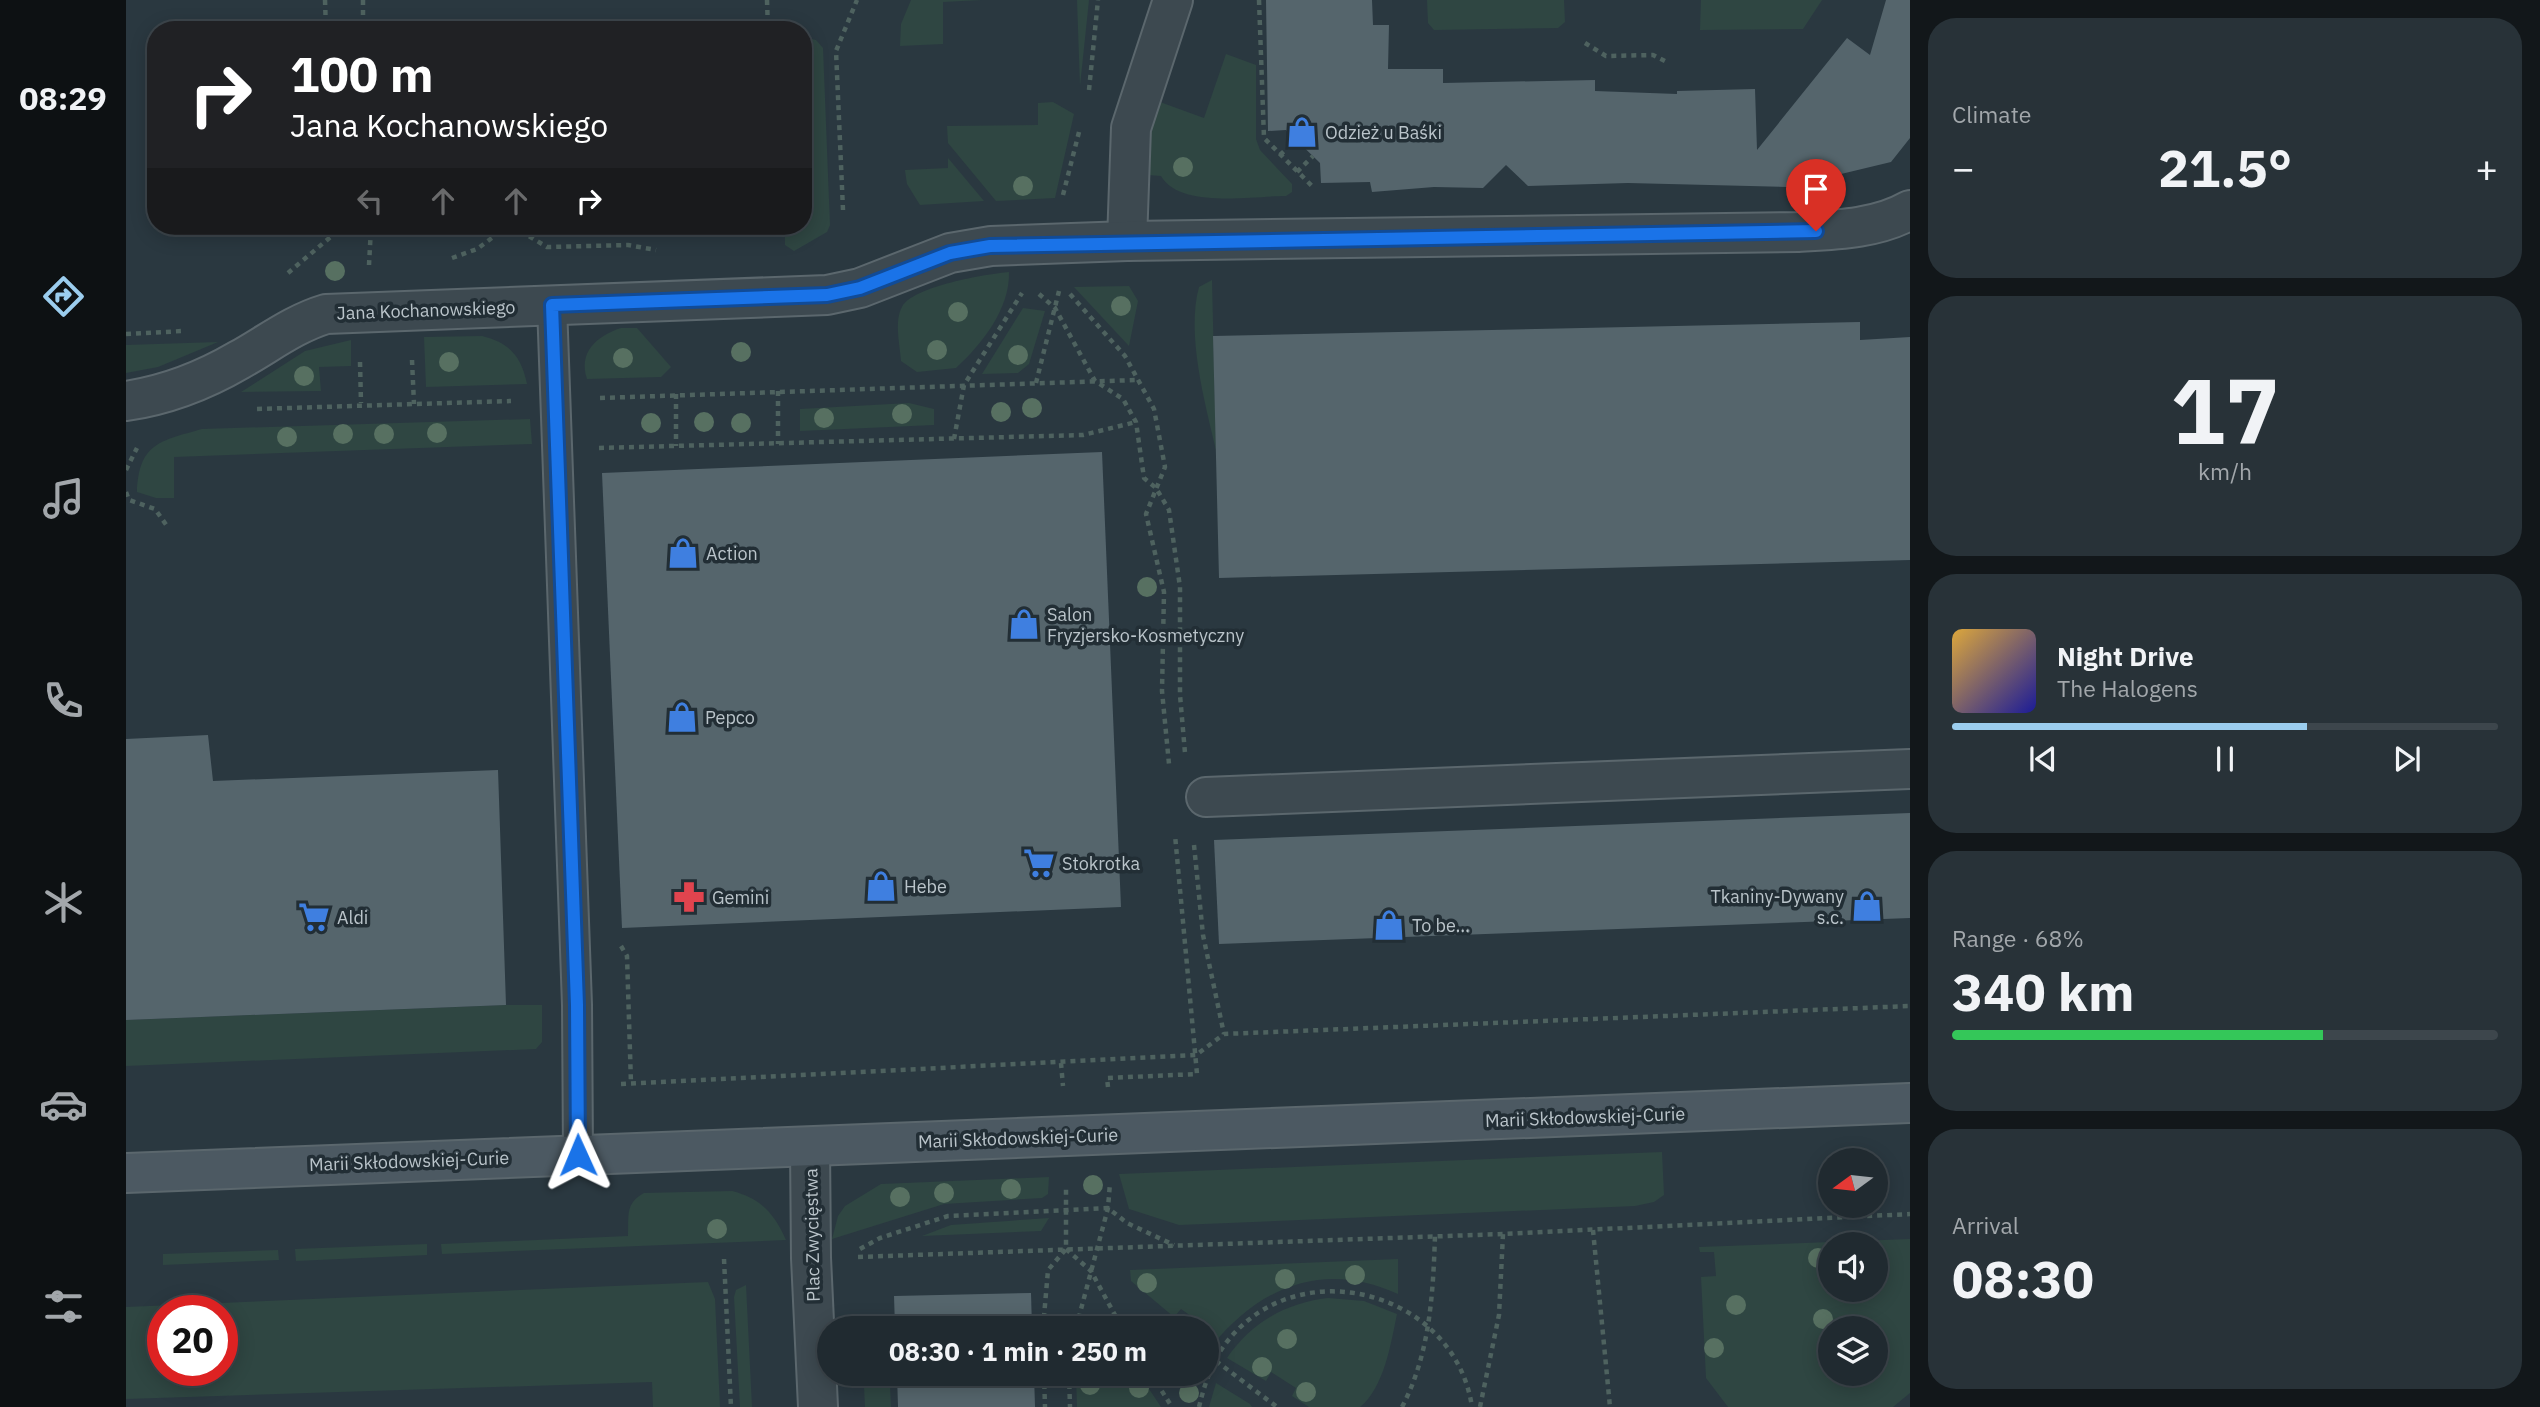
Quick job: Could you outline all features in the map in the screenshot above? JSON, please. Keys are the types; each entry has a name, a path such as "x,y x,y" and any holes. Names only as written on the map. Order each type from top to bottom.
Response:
{"street":[{"path":"1127,241 1131,128 1173,0"},
{"name":"Jana Kochanowskiego","path":"126,401 173,391 207,378 288,329 326,314 827,295 860,288 950,253 990,246 1127,241 1798,232 1867,225 1910,210"},
{"path":"1206,797 1910,769"},
{"name":"Marii Skłodowskiej-Curie","path":"126,1172 1910,1104"},
{"name":"Plac Zwycięstwa","path":"810,1147 811,1258 818,1407"}],"lane":[{"path":"552,305 577,1005 578,1155"}],"path":[{"path":"325,0 326,21"},
{"path":"362,0 363,21"},
{"path":"767,0 768,21"},
{"path":"844,210 836,51 857,0"},
{"path":"1088,96 1098,0"},
{"path":"1259,0 1264,138 1317,191"},
{"path":"1585,43 1606,56 1653,55 1669,64"},
{"path":"1060,207 1082,121"},
{"path":"1280,155 1296,140"},
{"path":"1297,172 1313,156"},
{"path":"369,273 371,235"},
{"path":"450,258 477,249 496,235"},
{"path":"954,439 964,385 1028,283"},
{"path":"1036,383 1061,284 1125,356 1154,409 1165,467"},
{"path":"1037,292 1055,308 1094,381 1123,399 1136,422 1144,478 1156,488 1169,510 1180,587 1180,695 1186,762"},
{"path":"251,409 1138,380"},
{"path":"778,391 778,444"},
{"path":"676,394 676,446"},
{"path":"595,449 1083,435 1136,422"},
{"path":"126,492 130,500 155,509 167,526"},
{"path":"1194,842 1203,935 1224,1034"},
{"path":"576,1087 1196,1055 1224,1034 1910,1006"},
{"path":"1061,1063 1063,1098"},
{"path":"1107,1078 1197,1074"},
{"path":"1079,1316 1108,1208 1111,1172"},
{"path":"1042,1316 1048,1270 1066,1249 1066,1176"},
{"path":"856,1251 880,1238 948,1216 1108,1208 1128,1223 1175,1246"},
{"path":"844,1257 1503,1234 1910,1214"},
{"path":"1593,1230 1610,1407"},
{"path":"1479,1407 1499,1315 1503,1234"},
{"path":"1402,1407 1420,1362 1428,1325 1434,1276 1435,1236"},
{"path":"1066,1249 1091,1271 1115,1316"},
{"path":"724,1259 731,1407"},
{"path":"1219,1354 1245,1323 1267,1308 1318,1291 1370,1294 1396,1303 1428,1325 1453,1354 1469,1389 1472,1407"},
{"path":"1219,1362 1277,1407"},
{"path":"1044,1386 1045,1407"},
{"path":"1069,1386 1070,1407"},
{"path":"1159,1386 1172,1407"},
{"path":"1199,1407 1206,1386"}],"green space":[{"path":"911,0 982,0 943,2 943,44 900,46 901,24"},
{"path":"1077,0 1089,0 1080,86"},
{"path":"1427,0 1564,0 1565,22 1558,28 1434,30 1428,23"},
{"path":"1701,0 1822,0 1803,29 1700,30"},
{"path":"812,39 823,48 830,225 827,232 794,251 785,245 785,235 812,235"},
{"path":"1226,54 1256,65 1256,139 1260,150 1292,184 1292,192 1286,196 1200,197 1170,186 1161,176 1148,175 1149,131 1160,102 1204,118"},
{"path":"1053,102 1074,114 1055,198 996,201 948,143 947,126 1038,125 1038,103"},
{"path":"948,158 984,201 920,205 907,184 905,170 948,168"},
{"path":"1009,272 1005,299 993,325 956,368 917,372 901,361 898,319 902,307 909,300 920,293 951,282"},
{"path":"1212,280 1216,450 1198,368 1195,326 1199,287"},
{"path":"1129,286 1138,301 1129,346 1074,287"},
{"path":"1023,308 1045,311 1029,364 1018,373 982,374"},
{"path":"621,328 637,328 671,367 661,377 587,379 585,361 591,347 604,336"},
{"path":"482,336 513,352 518,358 527,384 426,387 424,337"},
{"path":"351,340 351,366 319,367 321,391 241,392 305,351"},
{"path":"218,342 158,367 126,373 126,345"},
{"path":"909,403 934,409 934,425 800,431 800,409"},
{"path":"530,419 532,444 174,457 174,498 156,498 137,492 142,463 154,447 174,437 202,429"},
{"path":"542,1005 542,1042 536,1049 126,1066 126,1020"},
{"path":"1662,1152 1664,1195 1654,1202 1635,1206 1179,1225 1129,1209 1119,1174"},
{"path":"1049,1177 1048,1194 1042,1198 944,1204 832,1239 838,1216 845,1206 881,1184"},
{"path":"732,1191 751,1198 765,1208 786,1240 442,1254 441,1244 628,1236 631,1206 644,1193"},
{"path":"1049,1218 1041,1231 922,1236 951,1225"},
{"path":"1910,1239 1910,1393 1893,1407 1728,1407 1706,1378 1701,1277 1716,1276 1714,1252 1700,1252 1699,1247 1818,1242 1818,1302 1888,1302 1888,1240"},
{"path":"427,1244 427,1255 296,1261 295,1249"},
{"path":"278,1250 279,1260 163,1265 163,1254"},
{"path":"1398,1259 1398,1294 1371,1284 1345,1279 1296,1285 1273,1294 1251,1308 1219,1338 1219,1316 1191,1316 1181,1309 1173,1316 1131,1281 1130,1270"},
{"path":"708,1282 715,1299 720,1407 653,1407 652,1382 126,1399 126,1307 147,1306 147,1386 238,1386 238,1302"},
{"path":"746,1285 752,1407 740,1407 734,1297 736,1290"},
{"path":"1328,1298 1364,1301 1397,1314 1381,1377 1360,1407 1309,1407 1292,1396 1296,1388 1271,1372 1266,1381 1227,1358 1247,1335 1270,1317 1297,1305"},
{"path":"1219,1385 1252,1407 1209,1407 1215,1386"},
{"path":"864,1386 890,1386 891,1407 865,1407"},
{"path":"1076,1386 1147,1386 1161,1407 1077,1407"}],"building":[{"path":"1266,0 1372,0 1373,25 1389,25 1388,69 1443,69 1443,83 1595,80 1595,91 1677,94 1677,91 1755,89 1757,150 1847,38 1870,55 1886,0 1910,0 1910,138 1891,162 1787,187 1628,183 1528,186 1506,165 1483,188 1434,187 1372,192 1370,182 1321,183 1320,163 1286,130 1268,131"},
{"path":"1860,322 1860,340 1910,337 1910,560 1219,578 1213,336"},
{"path":"1102,452 1121,907 622,928 602,473"},
{"name":"Aldi","path":"208,735 213,781 498,770 506,1005 126,1020 126,739"},
{"path":"1910,813 1910,918 1219,944 1214,840"},
{"path":"1031,1293 1032,1316 895,1316 894,1296"},
{"path":"897,1386 1034,1386 1035,1407 898,1407"}],"place":[{"name":"Odzież u Baśki","path":"1302,132"},
{"name":"Action","path":"683,553"},
{"name":"Salon Fryzjersko-Kosmetyczny","path":"1024,624"},
{"name":"Pepco","path":"682,717"},
{"name":"Stokrotka","path":"1039,863"},
{"name":"Hebe","path":"881,886"},
{"name":"Gemini","path":"689,897"},
{"name":"Tkaniny-Dywany s.c.","path":"1867,906"},
{"name":"Aldi","path":"314,917"},
{"name":"To be…","path":"1389,925"}],"route":[{"path":"578,1155 577,1005 552,305 827,295 860,288 950,253 990,246 1127,241 1816,231"}]}
